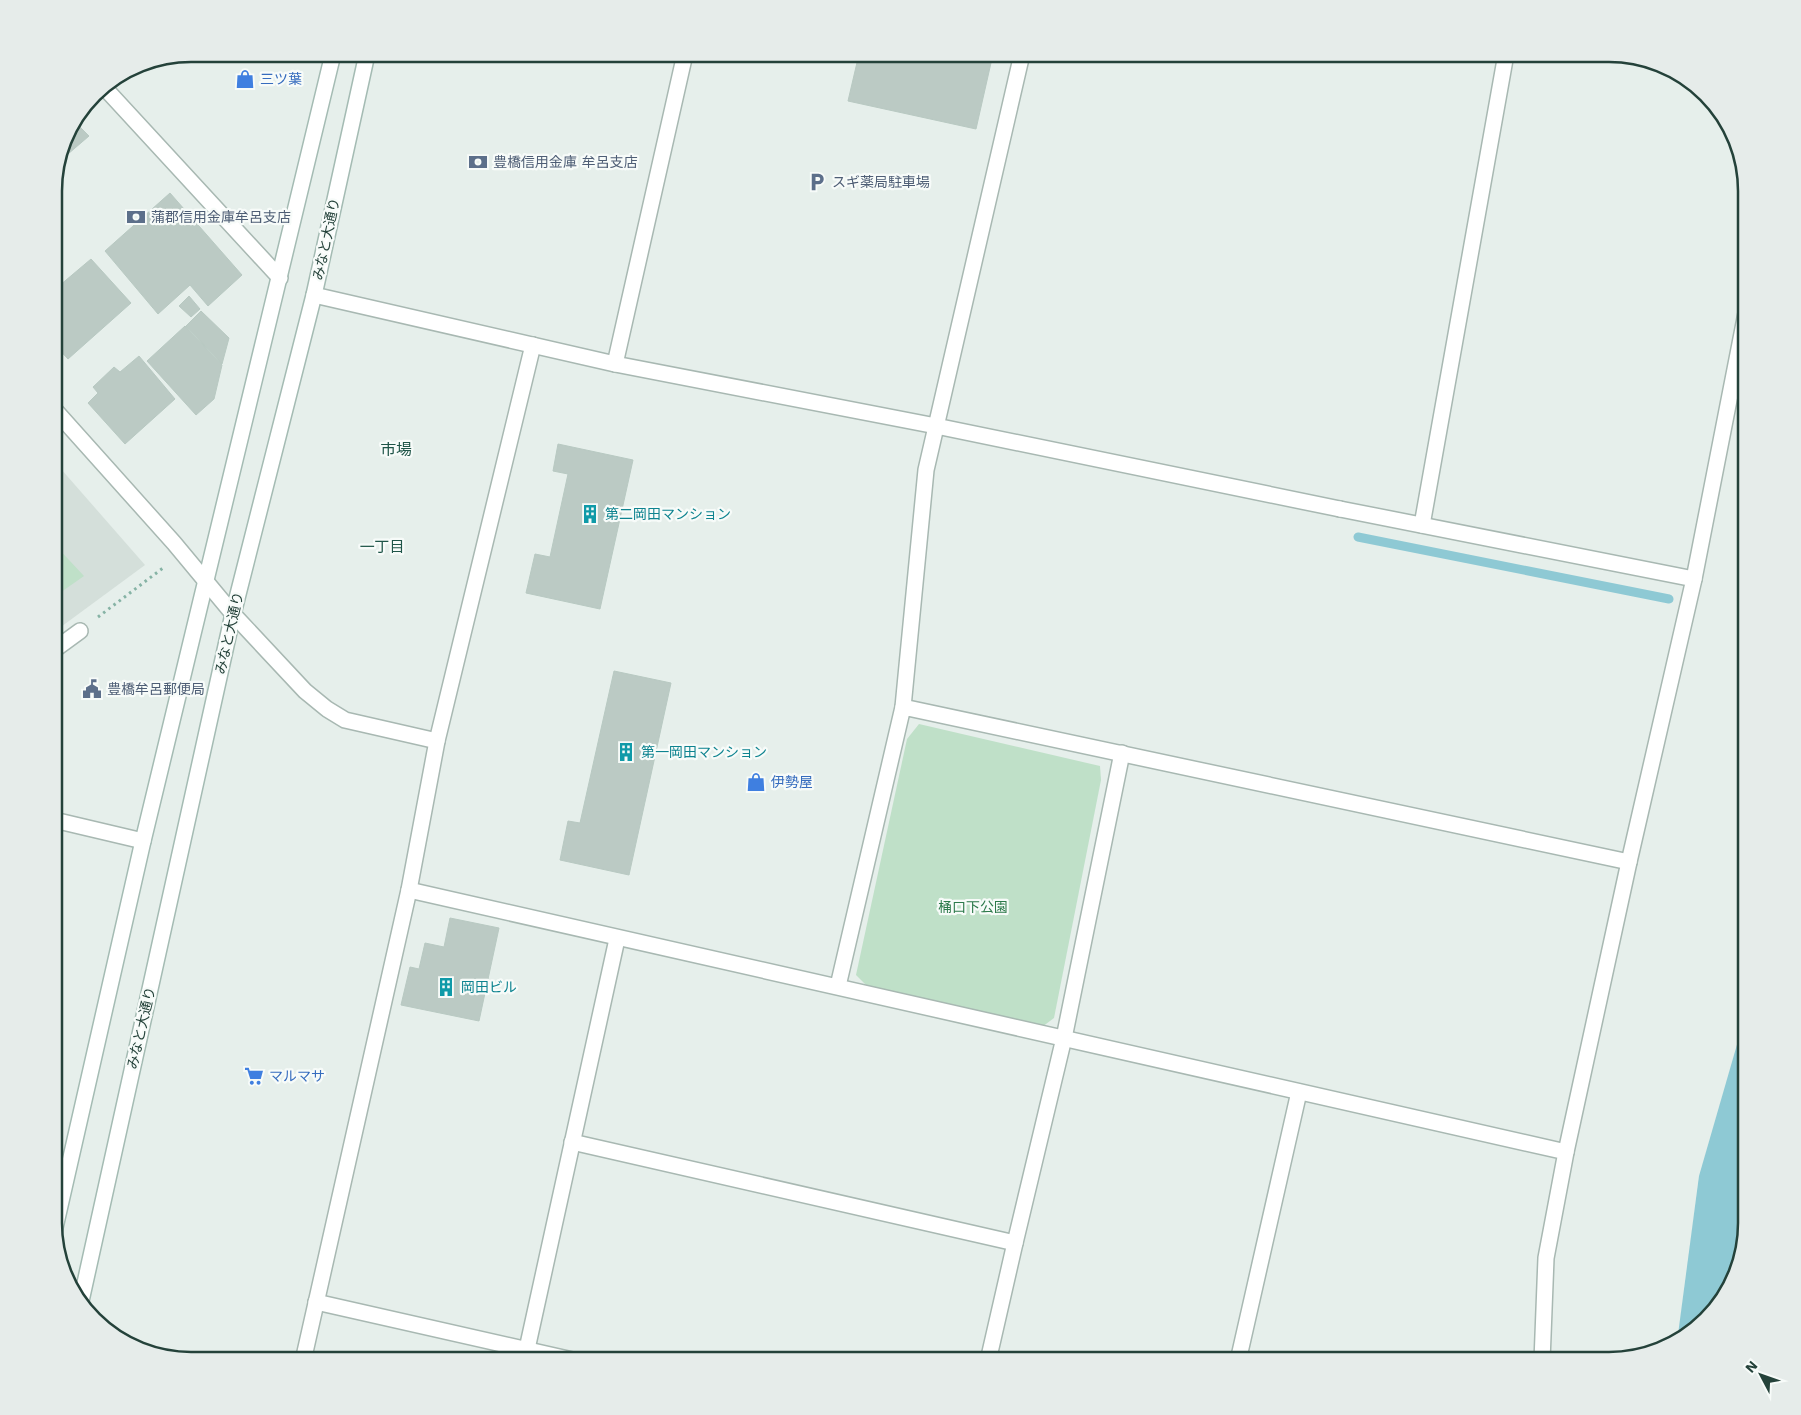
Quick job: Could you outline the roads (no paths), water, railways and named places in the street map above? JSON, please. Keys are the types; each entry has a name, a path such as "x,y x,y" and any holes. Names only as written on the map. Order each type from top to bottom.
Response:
{"street":[{"path":"63,1193 144,841 331,62"},
{"name":"みなと大通り","path":"83,1293 233,614 314,294 365,62"},
{"path":"615,364 683,62"},
{"path":"838,986 903,707 926,470 1020,62"},
{"path":"1422,525 1505,62"},
{"path":"109,93 280,278"},
{"path":"314,294 615,364 936,426 1694,579"},
{"path":"305,1352 409,890 437,741 533,345"},
{"path":"1542,1352 1546,1258 1566,1152 1629,862 1694,579 1738,354"},
{"path":"63,419 233,614 305,691 326,709 345,720 437,741"},
{"path":"63,643 80,631"},
{"path":"903,707 1629,862"},
{"path":"990,1352 1064,1038 1122,753"},
{"path":"63,822 144,841"},
{"path":"409,890 1566,1152"},
{"path":"527,1349 617,938"},
{"path":"1240,1352 1299,1092"},
{"path":"572,1142 1015,1243"},
{"path":"316,1302 540,1352"}],"water":[{"path":"1738,1041 1738,1224 1736,1249 1732,1265 1717,1295 1701,1315 1678,1333 1699,1176"}],"waterway":[{"path":"1358,537 1669,599"}],"place":[{"name":"三ツ葉","path":"245,79"},
{"name":"豊橋信用金庫 牟呂支店","path":"478,162"},
{"name":"スギ薬局駐車場","path":"817,182"},
{"name":"蒲郡信用金庫牟呂支店","path":"136,217"},
{"name":"第二岡田マンション","path":"590,514"},
{"name":"豊橋牟呂郵便局","path":"92,689"},
{"name":"第一岡田マンション","path":"626,752"},
{"name":"伊勢屋","path":"756,782"},
{"name":"岡田ビル","path":"446,987"},
{"name":"マルマサ","path":"254,1076"}],"district":[{"name":"市場","path":"396,449"},
{"name":"一丁目","path":"382,547"}],"park label":[{"name":"桶口下公園","path":"973,907"}]}
